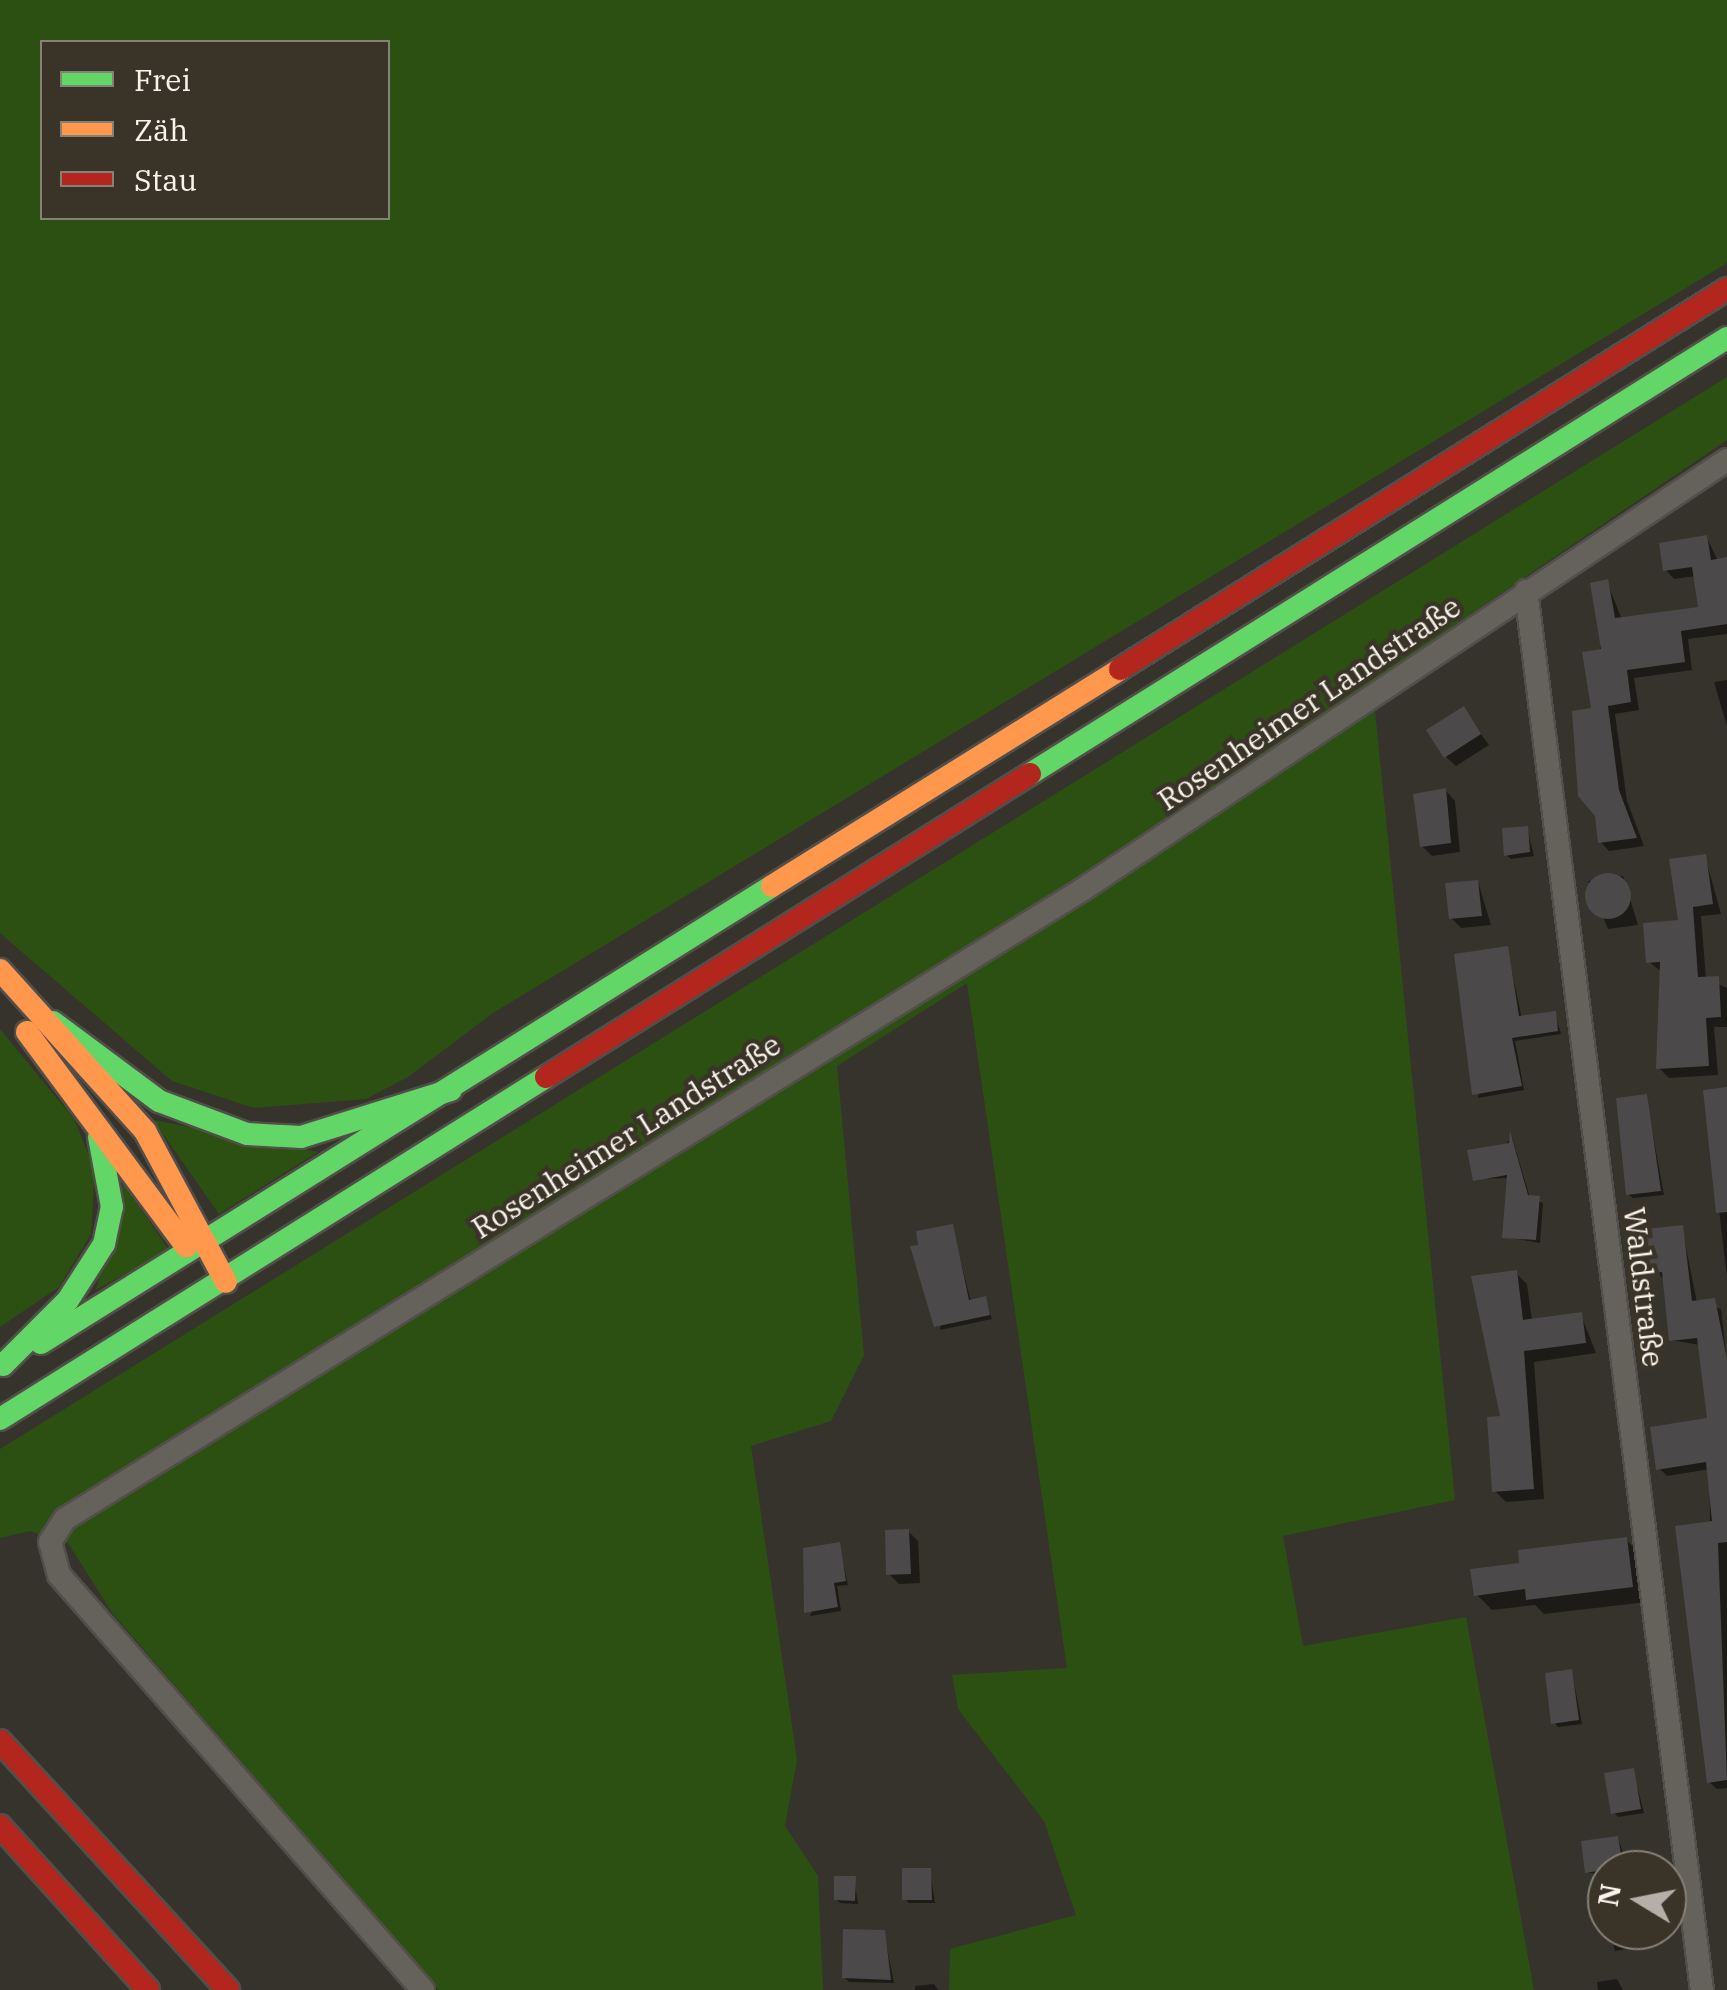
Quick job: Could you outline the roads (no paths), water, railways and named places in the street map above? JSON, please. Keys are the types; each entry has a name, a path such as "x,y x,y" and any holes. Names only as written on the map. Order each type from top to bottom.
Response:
{"main road":[{"path":"2,1366 451,1090 1727,290"},
{"path":"0,1419 226,1282 1727,338"},
{"path":"0,970 53,1022 145,1131 200,1246"},
{"path":"0,1005 226,1282"},
{"path":"53,1022 159,1100 246,1134 300,1137 451,1090"},
{"path":"2,1366 68,1300 104,1244 112,1207 95,1119"},
{"path":"0,1740 228,1990"},
{"path":"0,1826 148,1990"}],"street":[{"name":"Rosenheimer Landstraße","path":"423,1990 59,1575 50,1542 66,1519 1082,890 1727,460"},
{"name":"Waldstraße","path":"1526,591 1702,1990"}]}
